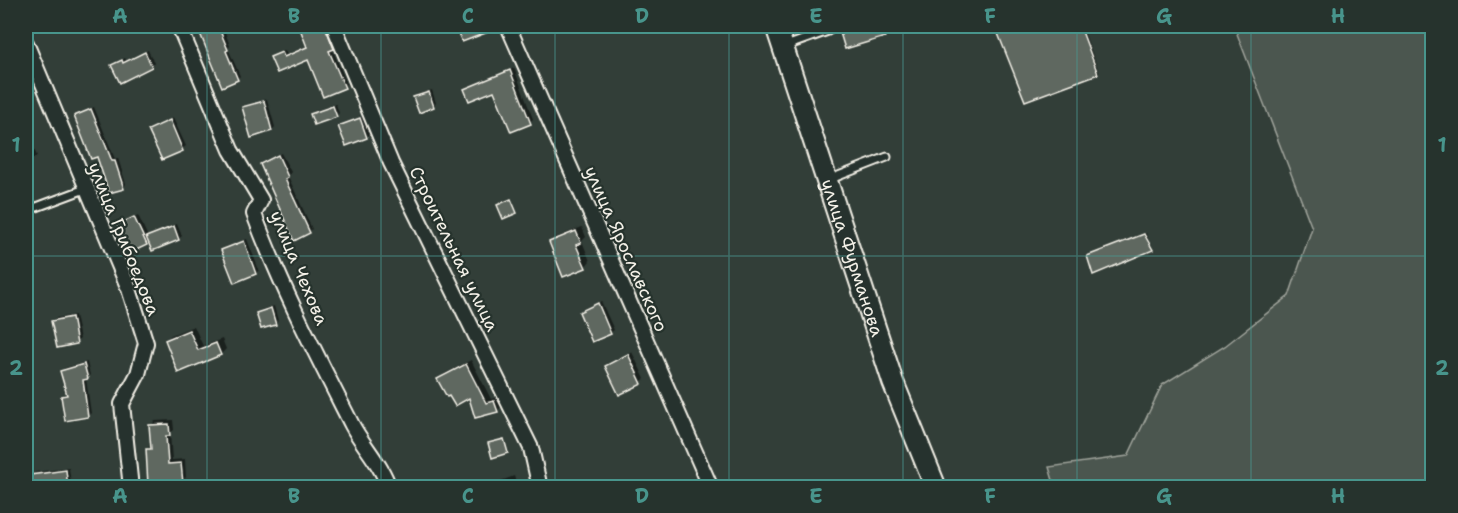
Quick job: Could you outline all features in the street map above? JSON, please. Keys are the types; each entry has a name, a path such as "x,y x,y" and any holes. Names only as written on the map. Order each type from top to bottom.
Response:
{"main road":[{"name":"улица Фурманова","path":"776,26 893,382 936,488"}],"street":[{"name":"улица Чехова","path":"179,26 231,150 261,200 254,214 285,290 361,442 386,478 389,488"},
{"name":"Строительная улица","path":"334,26 391,164 531,448 540,488"},
{"name":"улица Ярославского","path":"508,26 711,488"},
{"name":"улица Грибоедова","path":"26,43 129,289 146,343 138,374 122,404 131,488"}],"lane":[{"path":"783,47 828,31"},
{"path":"827,181 887,157"},
{"path":"26,211 86,189"}],"shaded area":[{"path":"1234,26 1432,26 1432,487 1055,487 1049,467 1128,456 1162,385 1225,346 1289,296 1312,228"}],"building":[{"path":"197,26 218,26 238,80 222,87"},
{"path":"299,26 325,26 334,49 329,51 345,88 323,97 308,60 277,73 270,57 282,52 284,57 307,47"},
{"path":"455,26 499,26 499,28 462,42"},
{"path":"838,26 882,26 885,37 845,49"},
{"path":"995,26 1080,26 1098,74 1025,101"},
{"path":"145,52 152,67 120,83 111,65 122,60 123,63"},
{"path":"510,70 531,124 511,132 494,91 469,101 464,89"},
{"path":"429,92 434,107 419,113 413,97"},
{"path":"264,101 272,131 251,138 242,107"},
{"path":"333,106 337,117 314,125 310,114"},
{"path":"91,109 112,161 115,161 124,189 109,193 97,157 91,159 74,116"},
{"path":"360,118 367,138 346,146 338,126"},
{"path":"170,120 183,151 162,160 148,130"},
{"path":"278,155 288,177 285,179 310,233 294,241 260,164"},
{"path":"511,199 517,213 503,219 497,205"},
{"path":"134,217 147,245 130,253 117,225"},
{"path":"174,226 179,240 152,251 146,237"},
{"path":"576,231 581,243 576,245 586,268 563,277 549,242"},
{"path":"1144,234 1153,250 1093,275 1087,256"},
{"path":"244,241 256,274 234,283 221,250"},
{"path":"598,303 611,334 592,342 579,312"},
{"path":"271,308 276,325 261,329 256,313"},
{"path":"72,317 77,344 57,348 51,321"},
{"path":"189,330 198,350 216,343 221,355 178,373 165,340"},
{"path":"628,354 642,384 619,395 605,366"},
{"path":"84,364 88,379 83,380 88,417 65,421 61,396 67,395 60,371"},
{"path":"466,364 486,403 494,401 498,412 475,418 469,398 455,406 449,396 447,397 437,379"},
{"path":"169,424 170,436 166,436 168,464 181,463 183,483 148,485 146,449 151,449 149,425"},
{"path":"504,439 508,453 492,458 488,443"},
{"path":"66,470 68,488 31,488 30,475"}]}
